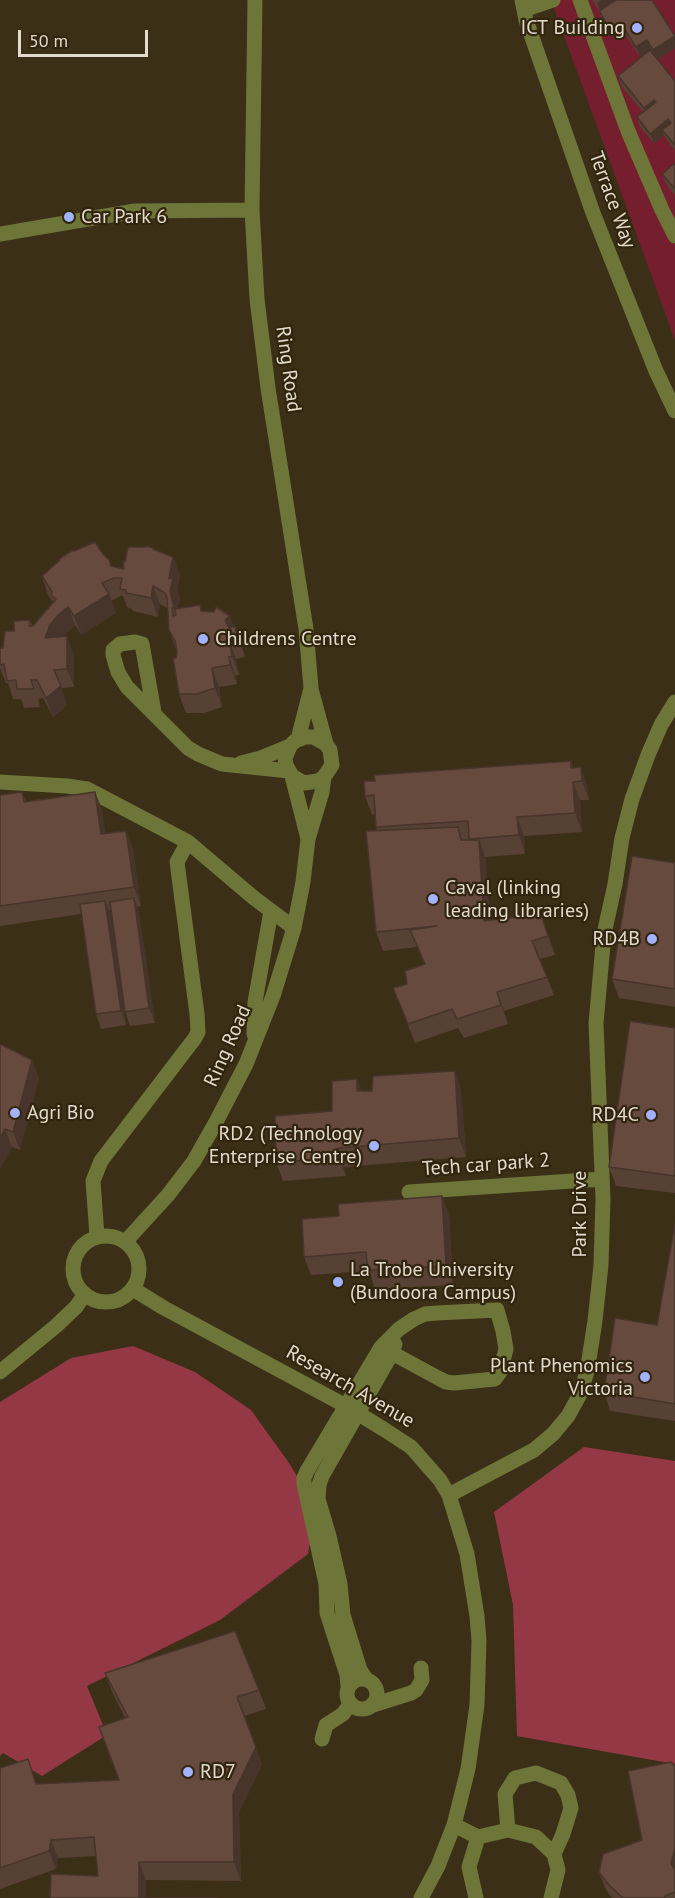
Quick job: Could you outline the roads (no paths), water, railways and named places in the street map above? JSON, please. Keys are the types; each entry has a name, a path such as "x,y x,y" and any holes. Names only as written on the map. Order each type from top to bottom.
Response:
{"street":[{"name":"Ring Road","path":"255,0 252,210 257,299 268,388 306,629 311,688 294,742"},
{"path":"523,5 554,0"},
{"path":"580,0 628,131 675,236"},
{"name":"Terrace Way","path":"523,5 526,20 593,213 656,371 675,411"},
{"path":"0,234 135,211 252,210"},
{"path":"154,712 188,748 211,760 290,774 298,780 311,783 324,777 332,765 330,750 326,744 311,688"},
{"name":"Park Drive","path":"450,1495 534,1450 554,1434 568,1416 579,1396 586,1372 599,1290 603,1225 596,1023 604,934 622,838 632,799 661,725 675,702"},
{"path":"235,765 261,758 294,742 313,736 326,744"},
{"path":"290,774 285,758 294,742"},
{"name":"Ring Road","path":"290,774 308,839"},
{"name":"Ring Road","path":"126,1241 168,1195 194,1161 246,1064 273,996 294,928 308,839 322,792 324,777"},
{"path":"0,782 87,789 188,842 294,928"},
{"path":"97,1236 93,1181 101,1161 198,1032 177,862 188,842"},
{"path":"253,1046 255,1002 272,911"},
{"name":"Tech car park 2","path":"409,1192 602,1179"},
{"path":"107,1235 126,1241 138,1258 140,1269 138,1279 133,1288 116,1301 94,1300 78,1287 74,1277 72,1267 80,1248 97,1236 107,1235"},
{"name":"Research Avenue","path":"133,1288 174,1313 353,1410 411,1447 450,1495 467,1554 477,1616 479,1641 477,1705 468,1769 454,1825 438,1866 421,1898"},
{"path":"0,1372 56,1326 76,1307 85,1294"},
{"path":"373,1705 377,1690 360,1670 343,1615 340,1584 318,1498 322,1476 353,1410 387,1350 399,1329 425,1314 497,1310 505,1339 505,1356 499,1375 495,1379 454,1383 446,1382 387,1350"},
{"path":"353,1410 318,1450 304,1478 326,1584 327,1613 347,1676 346,1696 350,1704 364,1709 411,1694 422,1680 421,1668"},
{"path":"348,1686 356,1680 366,1679"},
{"path":"322,1739 326,1725 343,1714 350,1704"},
{"path":"508,1830 505,1794 515,1778 536,1773 561,1783 568,1795 571,1808 554,1854"},
{"path":"454,1825 478,1837 508,1830 536,1837 554,1854 558,1870 551,1898"},
{"path":"476,1898 469,1867 478,1837"}],"place":[{"name":"ICT Building","path":"637,28"},
{"name":"Car Park 6","path":"69,217"},
{"name":"Childrens Centre","path":"203,639"},
{"name":"Caval (linking leading libraries)","path":"433,899"},
{"name":"RD4B","path":"652,939"},
{"name":"Agri Bio","path":"15,1113"},
{"name":"RD4C","path":"651,1115"},
{"name":"RD2 (Technology Enterprise Centre)","path":"374,1146"},
{"name":"La Trobe University (Bundoora Campus)","path":"338,1282"},
{"name":"Plant Phenomics Victoria","path":"645,1377"},
{"name":"RD7","path":"188,1772"}]}
